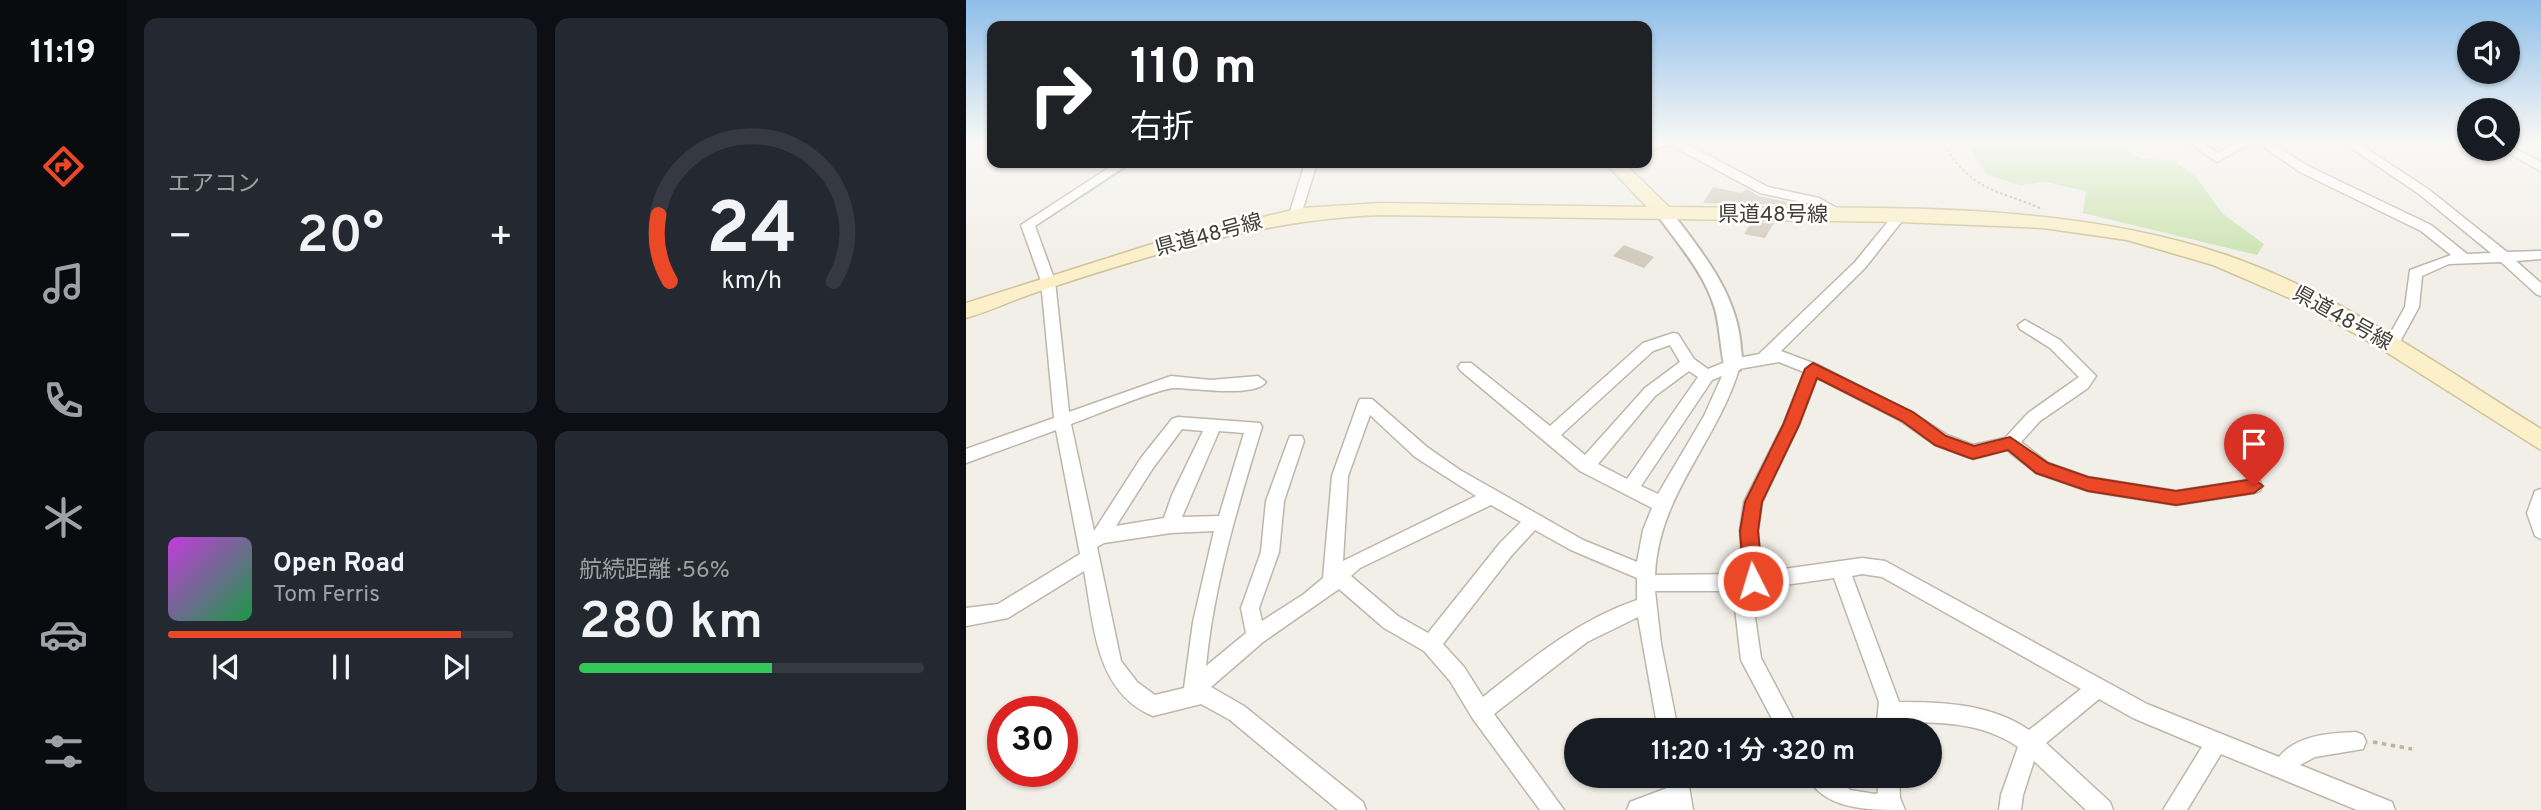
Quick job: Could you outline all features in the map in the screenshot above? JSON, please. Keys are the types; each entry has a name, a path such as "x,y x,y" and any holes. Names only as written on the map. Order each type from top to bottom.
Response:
{"main road":[{"path":"1630,179 1664,213"},
{"name":"県道48号線","path":"966,311 1048,281 1229,228 1296,215 1381,209 1899,216 2068,224 2157,240 2231,264 2308,298 2391,345 2541,441"}],"street":[{"path":"1100,179 1028,225 1048,281 1062,419 1093,545 1112,665 1130,689 1153,706 1197,691 1256,636 1289,617 1336,580 1354,562 1492,497"},
{"path":"1296,215 1306,179"},
{"path":"1743,179 1764,190 1815,201 1843,215"},
{"path":"2324,179 2426,228 2463,258"},
{"path":"2405,179 2505,257 2541,292"},
{"path":"1664,213 1708,274 1727,310 1733,341 1733,365 1721,399 1662,505 1650,536 1644,577 1666,718"},
{"path":"1764,359 1860,265 1899,216"},
{"path":"2391,345 2415,299 2415,273 2447,260 2541,255"},
{"path":"1630,488 1707,376 1733,365 1780,356 1813,369 1907,417 1941,440 1973,453 2010,443 2034,417 2083,383 2088,376 2056,344 2025,325"},
{"path":"1550,435 1648,348 1673,338 1689,363 1707,376"},
{"path":"1586,466 1650,392 1689,363"},
{"path":"1466,367 1586,466 1662,505"},
{"path":"1782,718 1751,660 1747,582 1749,531 1754,502 1791,425 1813,369"},
{"path":"966,456 1062,419 1171,382 1211,386 1258,382"},
{"path":"1336,580 1340,476 1366,403 1436,464 1577,545 1644,577 1747,582 1862,566 1885,569 2140,711 2384,810"},
{"path":"966,617 1001,612 1093,545 1147,463 1178,423 1254,427 1223,523 1196,657 1197,691"},
{"path":"1171,525 1181,495 1213,426"},
{"path":"1256,636 1250,608 1270,552 1275,501 1296,440"},
{"path":"2010,443 2042,468 2088,484 2176,498 2254,486"},
{"path":"2541,496 2536,513 2541,531"},
{"path":"1431,645 1506,549 1533,521"},
{"path":"1093,545 1171,525 1223,523"},
{"path":"1840,569 1889,702 1888,718"},
{"path":"1336,580 1391,622 1431,645 1457,674 1480,712 1553,810"},
{"path":"1480,712 1589,632 1626,611 1647,605"},
{"path":"2010,810 2012,795 2031,743 2097,688"},
{"path":"1197,691 1237,713 1355,810"},
{"path":"1908,718 1949,712 1972,716 2020,734 2102,810"},
{"path":"2283,768 2291,755 2320,745 2356,742"},
{"path":"2174,810 2216,744"},
{"path":"1829,788 1848,803 1883,806 1886,788"},
{"path":"1638,810 1679,793"}],"path":[{"path":"1970,179 1975,185 2034,205 2068,224"},
{"path":"2356,742 2376,742 2413,749"}],"green space":[{"path":"2000,179 2198,179 2223,214 2264,244 2257,255 2083,213 2086,191 2046,182 2020,185"}],"building":[{"path":"1713,187 1741,193 1747,189 1759,196 1802,205 1703,203"},
{"path":"1751,223 1774,223 1765,238 1744,234"},
{"path":"1624,245 1654,257 1644,268 1613,256"}],"waterway":[{"path":"1039,223 1108,179"}],"route":[{"path":"1753,581 1749,531 1754,502 1791,425 1813,369 1907,417 1941,440 1973,453 2010,443 2042,468 2088,484 2176,498 2254,486"}]}
